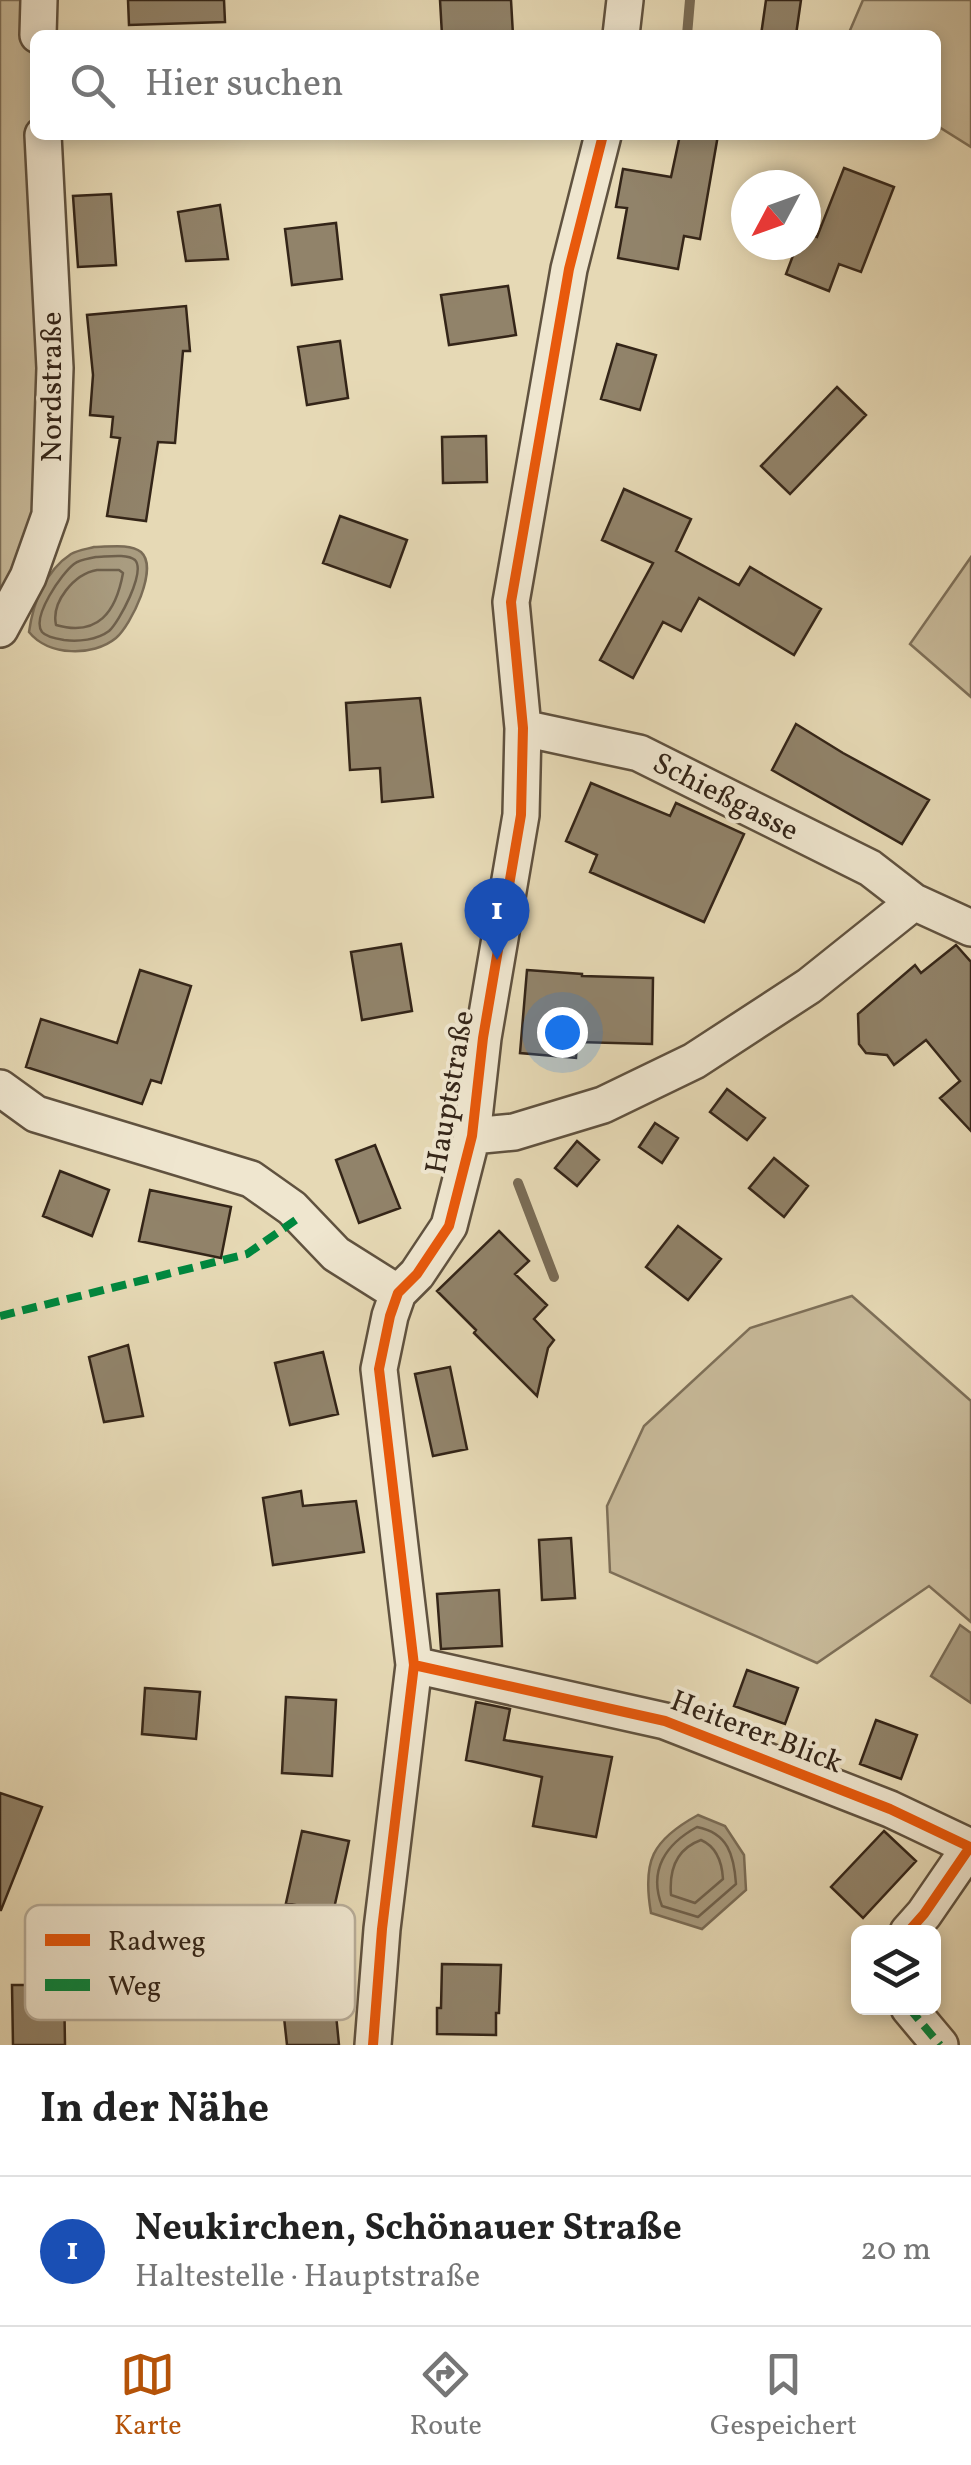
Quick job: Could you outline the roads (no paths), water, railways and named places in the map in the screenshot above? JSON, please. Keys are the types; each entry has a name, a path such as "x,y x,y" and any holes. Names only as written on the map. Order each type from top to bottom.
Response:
{"street":[{"path":"38,30 40,0"},
{"path":"622,30 625,0"},
{"name":"Nordstraße","path":"0,629 28,577 50,515 54,368 43,140"},
{"name":"Hauptstraße","path":"373,2045 382,1929 414,1665 380,1369 398,1293 416,1274 448,1226 472,1136 483,1038 521,815 522,728 511,602 570,269 602,140"},
{"name":"Schießgasse","path":"522,728 639,753 870,868 914,902 971,928"},
{"path":"472,1136 514,1132 603,1105 694,1061 810,986 914,902"},
{"path":"0,1088 36,1114 251,1179 292,1208 336,1254 398,1293"},
{"name":"Heiterer Blick","path":"414,1665 665,1721 890,1809 970,1847 914,1925"},
{"path":"914,2015 940,2045"}],"water":[{"path":"125,546 141,552 147,570 135,609 122,631 106,644 83,651 47,646 29,632 42,588 62,561 94,547"},
{"path":"960,1625 971,1633 971,1703 931,1676"},
{"path":"698,1815 725,1826 744,1855 746,1890 702,1929 651,1913 648,1879 661,1843"}],"waterway":[{"path":"687,30 690,0"},
{"path":"518,1183 554,1277"}],"place":[{"name":"Neukirchen, Schönauer Straße","path":"497,960"}]}
